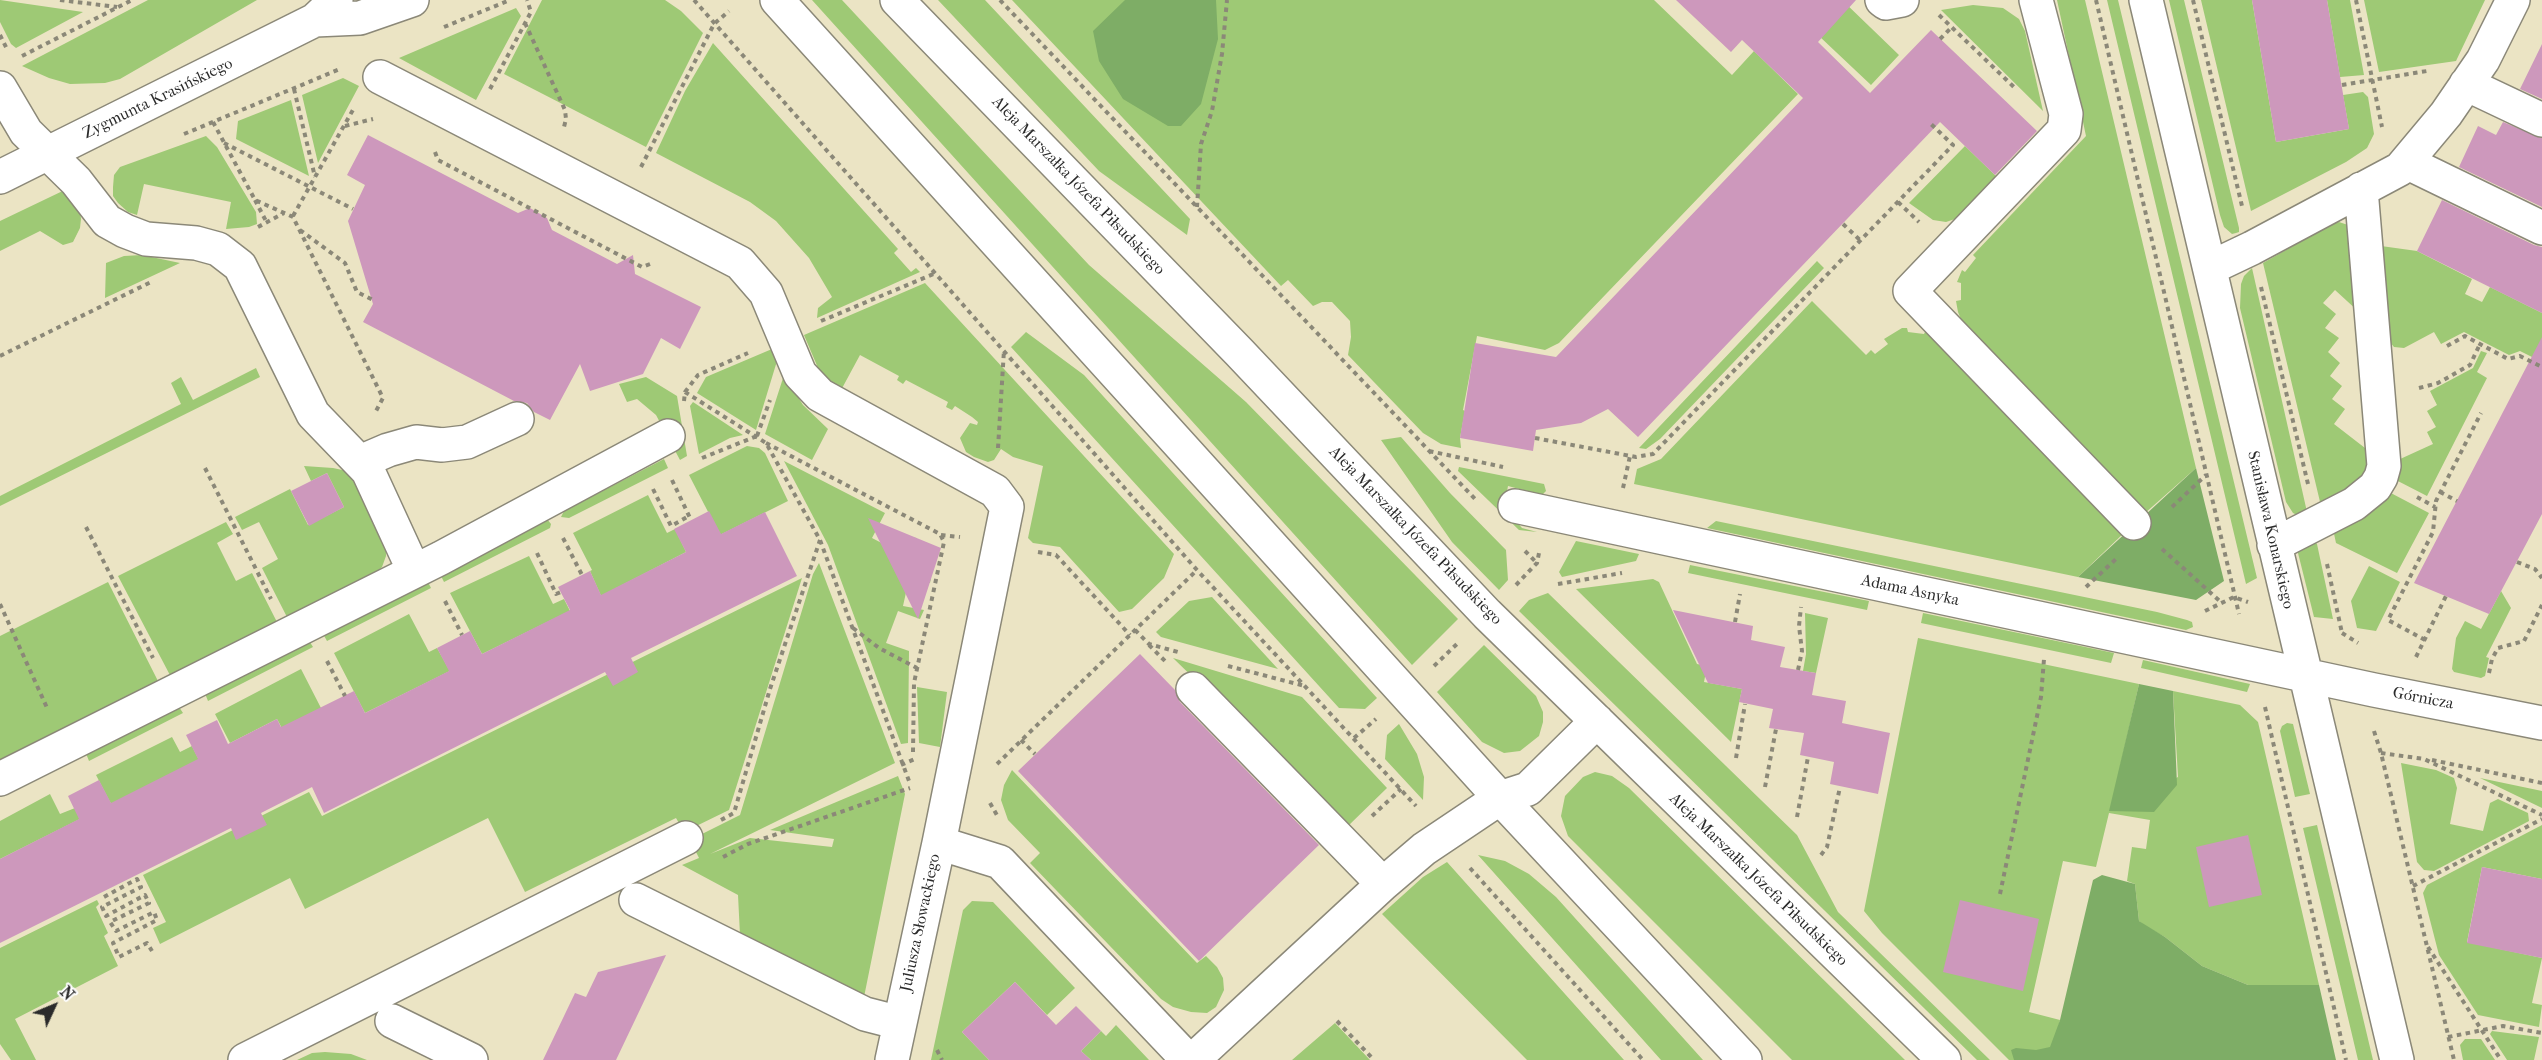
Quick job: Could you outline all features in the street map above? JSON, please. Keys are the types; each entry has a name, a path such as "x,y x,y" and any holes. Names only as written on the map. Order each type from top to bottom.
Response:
{"street":[{"name":"Zygmunta Krasińskiego","path":"0,177 326,10 360,18 412,0"},
{"path":"777,0 1500,798 1745,1060"},
{"name":"Aleja Marszałka Józefa Piłsudskiego","path":"897,0 1231,343 1480,606 1944,1060"},
{"path":"1882,0 1886,3 1902,0"},
{"path":"2036,0 2066,114 2062,133 1910,291 2139,528"},
{"name":"Stanisława Konarskiego","path":"2146,0 2397,1060"},
{"path":"2210,268 2400,169 2446,114 2475,72 2513,0"},
{"path":"2475,72 2542,120"},
{"path":"7,74 26,132 76,181 107,221 146,239 196,243 223,252 240,266 312,414 374,456"},
{"path":"380,77 740,263 766,293 800,374 819,396 983,485"},
{"path":"2406,162 2542,228"},
{"path":"2274,544 2354,504 2375,487 2384,466 2361,189"},
{"path":"414,571 368,471 374,456 416,442 442,445 466,442 517,419"},
{"path":"0,779 414,571 676,423"},
{"name":"Juliusza Słowackiego","path":"892,1060 939,843 1006,507 995,491 983,485"},
{"name":"Adama Asnyka","path":"1515,506 2304,675"},
{"name":"Górnicza","path":"2304,675 2542,723"},
{"path":"1193,689 1383,884"},
{"path":"1193,1060 1383,884 1442,836 1500,798 1528,789 1597,721"},
{"path":"245,1060 686,838"},
{"path":"939,843 1000,862 1188,1060"},
{"path":"636,900 866,1014 900,1023"},
{"path":"392,1021 471,1060"}],"path":[{"path":"60,0 118,8"},
{"path":"7,74 132,0"},
{"path":"472,125 531,12 527,0"},
{"path":"694,0 1197,570 1419,809"},
{"path":"1000,0 1479,503"},
{"path":"1197,207 1201,144 1214,99 1222,54 1227,0"},
{"path":"2096,0 2239,614"},
{"path":"2193,0 2342,633"},
{"path":"2356,0 2384,137"},
{"path":"623,202 714,24 729,11"},
{"path":"1938,14 2062,133"},
{"path":"525,23 565,110 566,119 561,139 549,163"},
{"path":"1940,39 1952,27"},
{"path":"182,135 345,68"},
{"path":"2342,85 2475,72"},
{"path":"294,89 315,177"},
{"path":"293,217 356,105"},
{"path":"213,122 267,223"},
{"path":"1535,438 1641,458 1653,454 1953,145 1931,124"},
{"path":"224,142 353,210"},
{"path":"255,200 293,217 383,398 372,418 374,456"},
{"path":"1843,224 1861,241"},
{"path":"299,230 345,263 357,292 375,301"},
{"path":"864,302 936,273"},
{"path":"0,356 156,280"},
{"path":"2447,346 2465,336 2508,359 2520,356 2542,367"},
{"path":"676,423 686,392 698,375 785,337"},
{"path":"2379,399 2438,383 2470,365 2480,344"},
{"path":"983,485 997,458 1004,350"},
{"path":"686,392 766,443 940,534 1056,555 1130,635"},
{"path":"757,436 770,402"},
{"path":"2425,640 2388,621 2433,532 2436,501 2440,492 2481,413"},
{"path":"766,443 820,540 901,765 912,787 909,798"},
{"path":"1622,492 1630,456"},
{"path":"205,468 289,634"},
{"path":"651,484 671,526 690,518 669,474"},
{"path":"2206,475 2139,528 2222,603"},
{"path":"2440,492 2457,501"},
{"path":"86,527 171,693"},
{"path":"913,759 914,683 944,542 940,534"},
{"path":"686,838 734,813 770,689 820,540"},
{"path":"532,543 556,594 561,592"},
{"path":"1513,588 1537,564 1520,546"},
{"path":"2517,562 2535,570 2542,578"},
{"path":"1000,760 1197,570"},
{"path":"1735,622 1741,588"},
{"path":"2413,663 2447,594"},
{"path":"1798,670 1802,651 1799,626 1803,601"},
{"path":"0,604 64,747"},
{"path":"2492,658 2498,648 2524,641 2542,604"},
{"path":"852,628 879,648 917,668"},
{"path":"1431,669 1467,635"},
{"path":"2000,894 2041,697 2045,652"},
{"path":"2263,699 2346,1060"},
{"path":"1736,758 1745,704"},
{"path":"1354,738 1378,717"},
{"path":"2373,727 2454,1060"},
{"path":"1765,787 1776,729"},
{"path":"1021,740 1035,754"},
{"path":"2381,753 2424,759 2542,783"},
{"path":"1797,817 1808,757"},
{"path":"2424,759 2542,817"},
{"path":"717,859 748,844 912,787"},
{"path":"1821,855 1827,847 1840,787"},
{"path":"988,798 1000,822"},
{"path":"2413,886 2542,817"},
{"path":"1470,867 1643,1060"},
{"path":"104,897 137,879 141,887 102,908 106,916 145,895 149,903 110,922 116,931 154,912 157,920 113,944 119,957 147,943 152,951"},
{"path":"2426,944 2501,1060"},
{"path":"1337,1022 1374,1060"},
{"path":"2448,1037 2503,1026 2542,1033"}],"green space":[{"path":"0,0 83,12 16,48 11,44 0,22"},
{"path":"148,0 257,0 120,79 105,83 70,84 22,66"},
{"path":"542,0 665,0 681,11 703,33 646,147 504,74"},
{"path":"812,0 842,0 1089,265 1246,402 1458,619 1412,665"},
{"path":"938,0 985,0 1190,219 1187,235 1099,171"},
{"path":"1012,0 1654,0 1732,75 1754,51 1798,94 1559,343 1545,350 1477,336 1463,410 1465,411 1460,438 1461,448 1441,444 1423,433 1348,355 1351,337 1350,321 1332,302 1322,302 1313,306 1288,280 1281,286"},
{"path":"1125,0 1216,0 1218,39 1201,104 1181,126 1168,126 1123,99 1099,61 1093,31"},
{"path":"1842,0 1899,55 1871,85 1784,3"},
{"path":"2057,0 2085,0 2196,468 2144,514 1962,322 1956,301 1961,300 1961,283 1957,282 1962,270 1965,272 1976,258 1973,255 2086,136"},
{"path":"2107,0 2118,0 2257,578 2246,584"},
{"path":"2169,0 2184,0 2239,228 2239,232 2236,233 2232,234 2224,227 2220,215"},
{"path":"2201,0 2252,0 2276,142 2349,129 2343,95 2363,92 2368,97 2374,134 2367,148 2346,162 2251,211"},
{"path":"2327,0 2350,0 2364,75 2340,77"},
{"path":"2364,0 2485,0 2456,61 2379,72"},
{"path":"1973,5 2003,8 2019,19 2025,31 2043,111 1941,10"},
{"path":"516,8 521,16 476,100 399,58"},
{"path":"713,43 898,249 894,253 911,272 916,268 920,272 817,318 818,308 832,297 809,258 776,221 750,202 656,153 685,91"},
{"path":"343,78 359,86 318,163 302,95"},
{"path":"291,100 309,176 236,139 238,121"},
{"path":"206,136 217,147 256,212 257,224 226,229 231,202 144,184 137,215 128,212 113,196 114,175 120,167"},
{"path":"1965,146 1997,177 1955,219 1946,222 1933,220 1909,203"},
{"path":"71,187 80,209 81,219 80,228 73,242 63,245 40,231 0,251 0,221"},
{"path":"2339,222 2348,225 2359,312 2335,290 2323,303 2336,314 2325,328 2339,338 2328,352 2340,363 2330,376 2342,386 2332,399 2345,409 2334,424 2365,448 2369,464 2366,477 2321,506 2263,263"},
{"path":"2381,246 2417,251 2472,279 2465,294 2482,302 2490,287 2542,313 2542,362 2520,351 2509,355 2464,332 2441,344 2434,332 2404,348 2394,347 2389,341"},
{"path":"142,255 180,263 105,298 106,263 124,256"},
{"path":"1817,261 1824,268 1660,439 1646,449 1639,448"},
{"path":"2252,268 2307,512 2299,516 2293,513 2286,502 2240,308 2241,284 2244,276"},
{"path":"925,283 1174,554 1164,578 1132,609 1119,612 1060,547 1033,543 1028,538 1043,466 1013,457 1001,449 994,460 988,462 974,457 966,452 960,438 970,423 977,425 978,422 955,406 952,410 946,407 948,402 906,380 903,384 897,380 899,376 860,355 840,392 830,385 818,368 804,335"},
{"path":"1812,301 1866,355 1871,350 1875,354 1888,344 1884,339 1902,328 1907,328 1908,332 1924,334 1926,330 2125,532 2078,577 1634,484 1637,469 1661,459"},
{"path":"1026,332 1084,375 1377,698 1365,709 1339,708 1011,347"},
{"path":"772,349 777,361 756,430 697,393 706,377"},
{"path":"2481,351 2487,353 2477,372 2487,378 2427,496 2394,479 2398,460 2433,444 2427,432 2436,427 2427,411 2437,405 2430,391 2473,368"},
{"path":"256,368 260,377 0,506 0,496 181,404 171,383 181,377 193,400"},
{"path":"784,375 803,405 828,429 812,460 765,434"},
{"path":"646,377 677,396 687,456 680,460 656,415 637,399 627,402 619,384"},
{"path":"693,402 743,435 730,438 699,454 690,406"},
{"path":"1401,437 1450,493 1506,550 1508,580 1499,590 1452,542 1381,440"},
{"path":"747,446 759,448 765,453 788,501 720,535 689,475"},
{"path":"664,459 668,468 569,518 561,517 564,511"},
{"path":"784,461 885,513 872,538 899,552 908,537 917,538 908,552 912,573 931,578 930,583 909,579 903,606 924,610 920,619 898,611 886,643 909,651 908,743 901,744 828,545"},
{"path":"304,466 333,468 347,471 356,477 386,542 386,556 382,567 373,576 288,619 262,568 278,559 259,522 242,530 235,517 290,489 308,525 344,507 327,473 311,481"},
{"path":"1459,467 1544,484 1546,491 1542,495 1508,486 1504,508 1522,528 1537,532 1519,530 1458,471"},
{"path":"2196,468 2224,581 2196,600 2078,577"},
{"path":"2387,491 2429,513 2397,573 2336,543 2333,529"},
{"path":"648,495 667,533 675,529 686,552 601,596 590,571 592,570 573,533"},
{"path":"547,519 551,524 550,528 444,582 440,574"},
{"path":"1716,521 2157,612 2192,622 2193,627 2186,630 1707,528"},
{"path":"226,522 233,534 217,543 236,581 252,573 278,624 172,679 118,576"},
{"path":"2313,540 2317,544 2333,619 2314,617 2296,545"},
{"path":"1576,541 1639,554 1636,561 1562,577 1559,572"},
{"path":"529,556 553,604 564,599 570,611 482,654 450,593"},
{"path":"819,563 895,763 710,854 750,838 832,847 834,839 770,830 898,776 905,794 864,997 740,935 738,895 682,865 699,858 690,840 740,815 813,574"},
{"path":"1690,565 1869,601 1867,610 1688,573"},
{"path":"2369,566 2400,582 2376,631 2357,628 2351,601"},
{"path":"802,578 729,810 684,832 676,818 525,892 488,818 305,909 290,878 160,944 153,928 166,922 143,875 309,792 322,816"},
{"path":"1653,579 1659,582 1697,664 1707,666 1704,682 1742,689 1731,742 1576,589"},
{"path":"427,580 431,588 327,641 322,632"},
{"path":"108,582 160,685 0,764 0,636"},
{"path":"2501,591 2511,608 2486,657 2489,658 2485,676 2481,678 2454,672 2452,669 2456,638 2465,621 2481,629"},
{"path":"1548,593 1797,835 1838,912 1990,1060 1977,1060 1519,611 1529,600"},
{"path":"1212,597 1278,669 1161,637 1156,632 1189,601"},
{"path":"1805,613 1828,618 1816,673 1803,671 1806,654"},
{"path":"1923,613 2114,653 2111,663 1921,623"},
{"path":"409,614 429,652 437,648 450,671 365,713 334,653"},
{"path":"1918,638 2139,684 2110,811 2178,777 2173,691 2240,705 2258,722 2319,985 2248,985 2202,966 2165,937 2145,926 2139,921 2135,884 2127,881 2132,847 2146,849 2150,820 2109,813 2096,867 2063,861 2029,1012 2060,1020 2050,1060 2009,1060 1882,933 1864,911"},
{"path":"308,639 313,647 208,701 204,691"},
{"path":"1484,645 1536,696 1543,712 1539,736 1520,751 1504,753 1482,742 1437,692"},
{"path":"1173,658 1302,697 1387,788 1347,827"},
{"path":"2143,660 2250,684 2247,692 2141,668"},
{"path":"301,669 321,708 293,749 277,719 230,743 215,714"},
{"path":"2139,684 2173,691 2177,785 2154,812 2109,811"},
{"path":"917,687 947,692 940,747 919,743"},
{"path":"177,704 183,713 89,761 85,751"},
{"path":"2287,723 2293,724 2310,794 2295,797 2280,731"},
{"path":"1399,724 1417,754 1424,777 1423,800 1385,759 1387,735"},
{"path":"172,737 180,752 192,746 199,760 111,804 96,775"},
{"path":"2401,763 2436,770 2454,778 2457,788 2450,824 2483,831 2490,803 2498,799 2528,813 2529,821 2434,871 2424,870 2417,862"},
{"path":"1012,770 1197,963 1206,956 1217,967 1223,978 1224,990 1216,1007 1207,1013 1191,1012 1173,1007 1161,999 1030,863 1040,853 1008,820 1001,800 1004,785"},
{"path":"1595,772 1612,776 1629,788 1905,1060 1792,1060 1568,836 1561,816 1565,796 1583,777"},
{"path":"2480,778 2542,791 2542,808"},
{"path":"50,794 60,814 75,808 80,819 0,859 0,821"},
{"path":"2317,825 2373,1060 2358,1060 2303,828"},
{"path":"2542,825 2542,879 2482,867 2467,942 2542,958 2532,1003 2542,1005 2539,1027 2478,1015 2439,955 2423,893 2427,885"},
{"path":"1478,855 1505,861 1529,874 1556,897 1703,1060 1661,1060"},
{"path":"1447,862 1624,1060 1527,1060 1382,914 1423,877"},
{"path":"2102,875 2135,884 2139,921 2165,937 2202,966 2248,985 2319,985 2336,1060 2014,1060 2011,1050 2016,1048 2036,1050 2050,1047 2060,1020 2093,880"},
{"path":"97,900 99,904 96,907 108,933 104,936 118,966 15,1019 36,1060 11,1060 0,1044 0,948"},
{"path":"972,901 993,902 1075,988 1047,1015 1015,982 962,1032 989,1060 931,1060 963,910"},
{"path":"1335,1023 1370,1060 1292,1060"},
{"path":"1116,1025 1149,1060 1091,1060 1081,1051 1101,1031 1106,1036"},
{"path":"2492,1031 2539,1037 2534,1060 2507,1060 2490,1034"},
{"path":"2465,1039 2481,1039 2495,1060 2463,1060 2460,1045"},
{"path":"312,1053 351,1054 367,1060 297,1060"}],"building":[{"path":"1676,0 1856,0 1818,42 1870,93 1931,30 2037,131 1995,175 1940,122 1638,437 1608,409 1581,423 1536,430 1533,451 1460,438 1475,343 1556,357 1803,98 1742,40 1731,52"},
{"path":"2252,0 2327,0 2349,129 2276,142"},
{"path":"2542,44 2542,99 2520,89"},
{"path":"2503,122 2542,138 2542,207 2459,167 2478,126 2496,135"},
{"path":"368,135 518,213 530,208 547,218 552,230 617,264 633,255 635,274 701,307 680,349 661,338 643,374 590,391 580,364 550,420 534,412 527,403 514,401 363,322 373,304 348,221 365,185 347,175"},
{"path":"2442,200 2542,247 2542,313 2417,251"},
{"path":"2542,337 2542,514 2489,614 2414,583"},
{"path":"327,473 344,507 309,526 291,491"},
{"path":"709,511 721,534 765,512 797,576 631,658 638,672 613,686 605,672 324,813 312,787 261,813 267,825 236,840 231,828 0,943 0,859 79,819 68,796 99,780 111,803 198,759 186,735 217,720 228,744 277,719 281,727 354,691 365,713 449,671 437,648 470,631 482,654 570,610 558,587 590,571 601,595 686,552 674,529"},
{"path":"868,518 941,548 918,619"},
{"path":"1673,610 1753,626 1751,640 1785,647 1780,667 1816,673 1812,695 1846,701 1842,723 1890,733 1878,794 1830,784 1834,762 1800,755 1804,733 1769,728 1773,709 1739,702 1742,689 1708,683"},
{"path":"1140,654 1175,690 1180,702 1319,845 1199,961 1018,771"},
{"path":"2248,835 2262,895 2209,907 2196,847"},
{"path":"2482,867 2542,879 2542,958 2467,943"},
{"path":"1960,900 2039,919 2023,991 1943,972"},
{"path":"666,955 616,1060 543,1060 575,993 586,997 598,972"},
{"path":"1015,982 1056,1025 1076,1006 1101,1031 1081,1051 1091,1060 989,1060 962,1032"}]}
